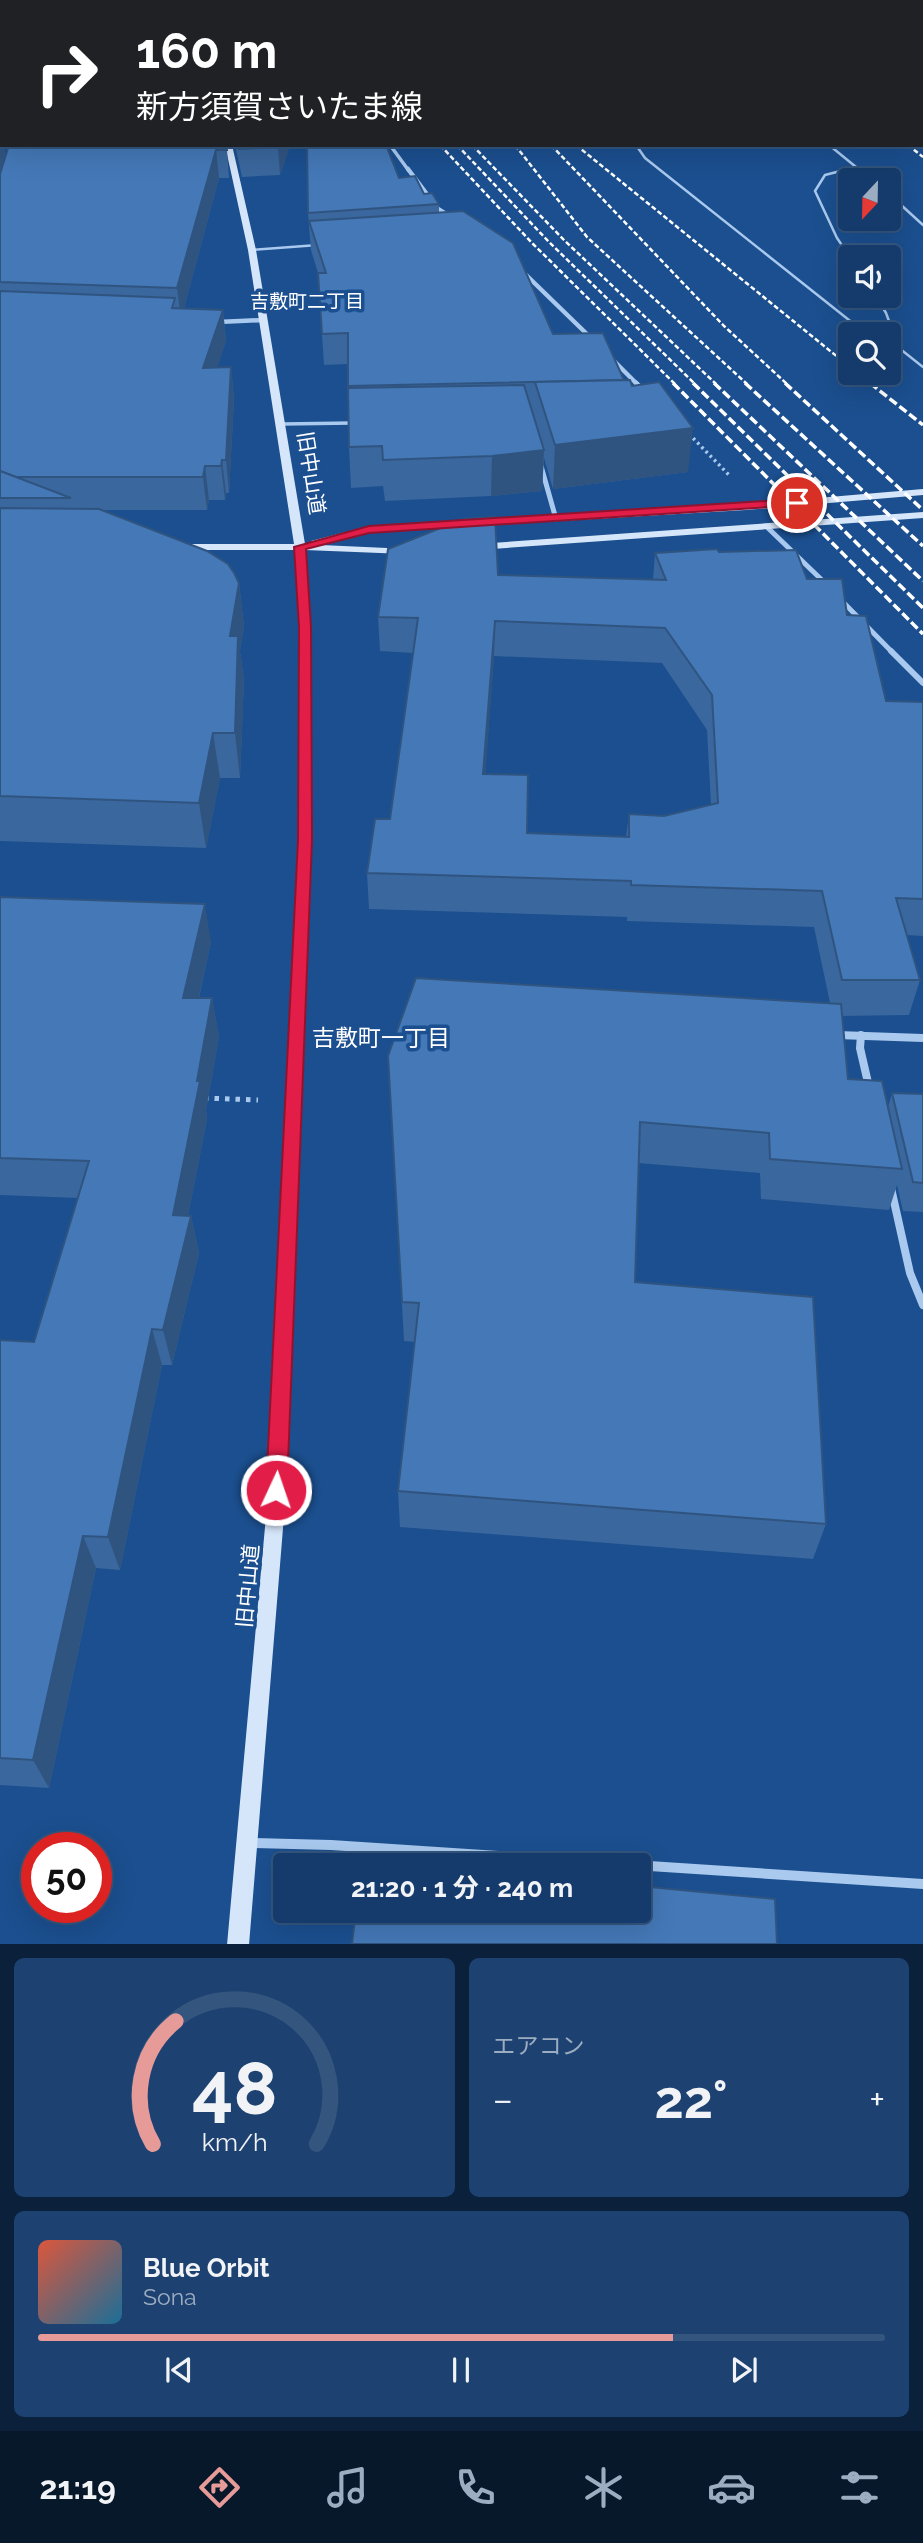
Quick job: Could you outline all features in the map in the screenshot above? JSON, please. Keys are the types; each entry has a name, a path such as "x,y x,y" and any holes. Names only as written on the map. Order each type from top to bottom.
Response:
{"main road":[{"name":"旧中山道","path":"228,147 252,250 282,424 300,547 305,627 305,840 275,1516 238,1944"},
{"path":"300,547 369,529 556,519 923,492"},
{"path":"470,547 923,515"},
{"path":"167,547 300,547 416,551"}],"street":[{"path":"392,147 438,209 458,222"},
{"path":"520,270 596,343"},
{"path":"214,322 264,320"},
{"path":"606,352 670,417"},
{"path":"538,455 556,519"},
{"path":"768,528 923,683"},
{"path":"822,1034 923,1038"},
{"path":"861,1035 860,1048 872,1101"},
{"path":"890,1180 910,1273 923,1305"},
{"path":"247,1843 331,1845 923,1884"}],"lane":[{"path":"637,147 645,158 851,322"},
{"path":"831,147 856,167"},
{"path":"842,245 815,191 825,175 856,167"},
{"path":"901,205 923,225"},
{"path":"252,250 318,245"},
{"path":"901,350 923,367"},
{"path":"282,424 366,423"}],"path":[{"path":"670,417 722,466"},
{"path":"192,1098 295,1101"}],"building":[{"path":"8,147 226,147 227,150 216,150 177,288 0,282 0,174"},
{"path":"238,147 278,147 239,149"},
{"path":"307,147 387,147 399,178 415,176 424,194 432,193 439,204 308,213"},
{"path":"463,211 513,243 553,334 603,333 624,380 348,386 348,333 322,334 318,273 326,273 309,221"},
{"path":"0,291 175,298 172,308 223,310 203,368 231,367 226,460 222,460 221,466 205,466 203,477 16,477 0,471"},
{"path":"630,380 632,386 659,382 693,428 555,445 535,382"},
{"path":"524,385 544,450 492,456 383,460 382,446 349,447 348,388"},
{"path":"0,471 71,498 0,498"},
{"path":"0,508 99,509 207,551 228,564 239,583 230,636 238,636 235,733 213,733 199,803 0,796"},
{"path":"495,517 498,575 666,580 655,553 717,549 719,552 796,550 807,579 842,579 847,615 866,616 886,701 923,702 923,899 896,898 920,980 842,980 822,891 631,885 631,881 367,873 375,819 390,819 418,618 378,617 388,549 463,519","holes":["495,621 665,628 712,695 718,803 664,816 629,814 629,837 527,833 528,775 483,774"]},
{"path":"0,897 205,904 183,998 212,998 197,1081 200,1081 173,1215 191,1216 163,1330 152,1329 108,1537 83,1536 33,1760 0,1758 0,1340 34,1342 89,1161 0,1158"},
{"path":"416,978 841,1004 848,1079 882,1081 902,1169 770,1159 769,1133 640,1122 635,1282 813,1297 826,1524 398,1491 419,1303 402,1302 388,1056"},
{"path":"892,1093 923,1094 923,1183 913,1182"},
{"path":"651,1887 775,1899 777,1944 352,1944 355,1923 651,1923"}],"railway":[{"path":"442,147 533,244 675,384"},
{"path":"459,147 549,242 695,384"},
{"path":"474,147 564,240 716,384"},
{"path":"517,147 587,237 747,384"},
{"path":"553,147 724,326 787,384"},
{"path":"578,147 838,357"},
{"path":"910,147 923,157"},
{"path":"673,383 923,634"},
{"path":"693,383 923,608"},
{"path":"714,383 923,581"},
{"path":"745,383 923,546"},
{"path":"785,383 923,510"},
{"path":"873,385 923,425"}],"district":[{"name":"吉敷町二丁目","path":"307,301"},
{"name":"吉敷町一丁目","path":"381,1038"}],"route":[{"path":"276,1490 305,840 305,627 300,547 369,529 797,503"}]}
